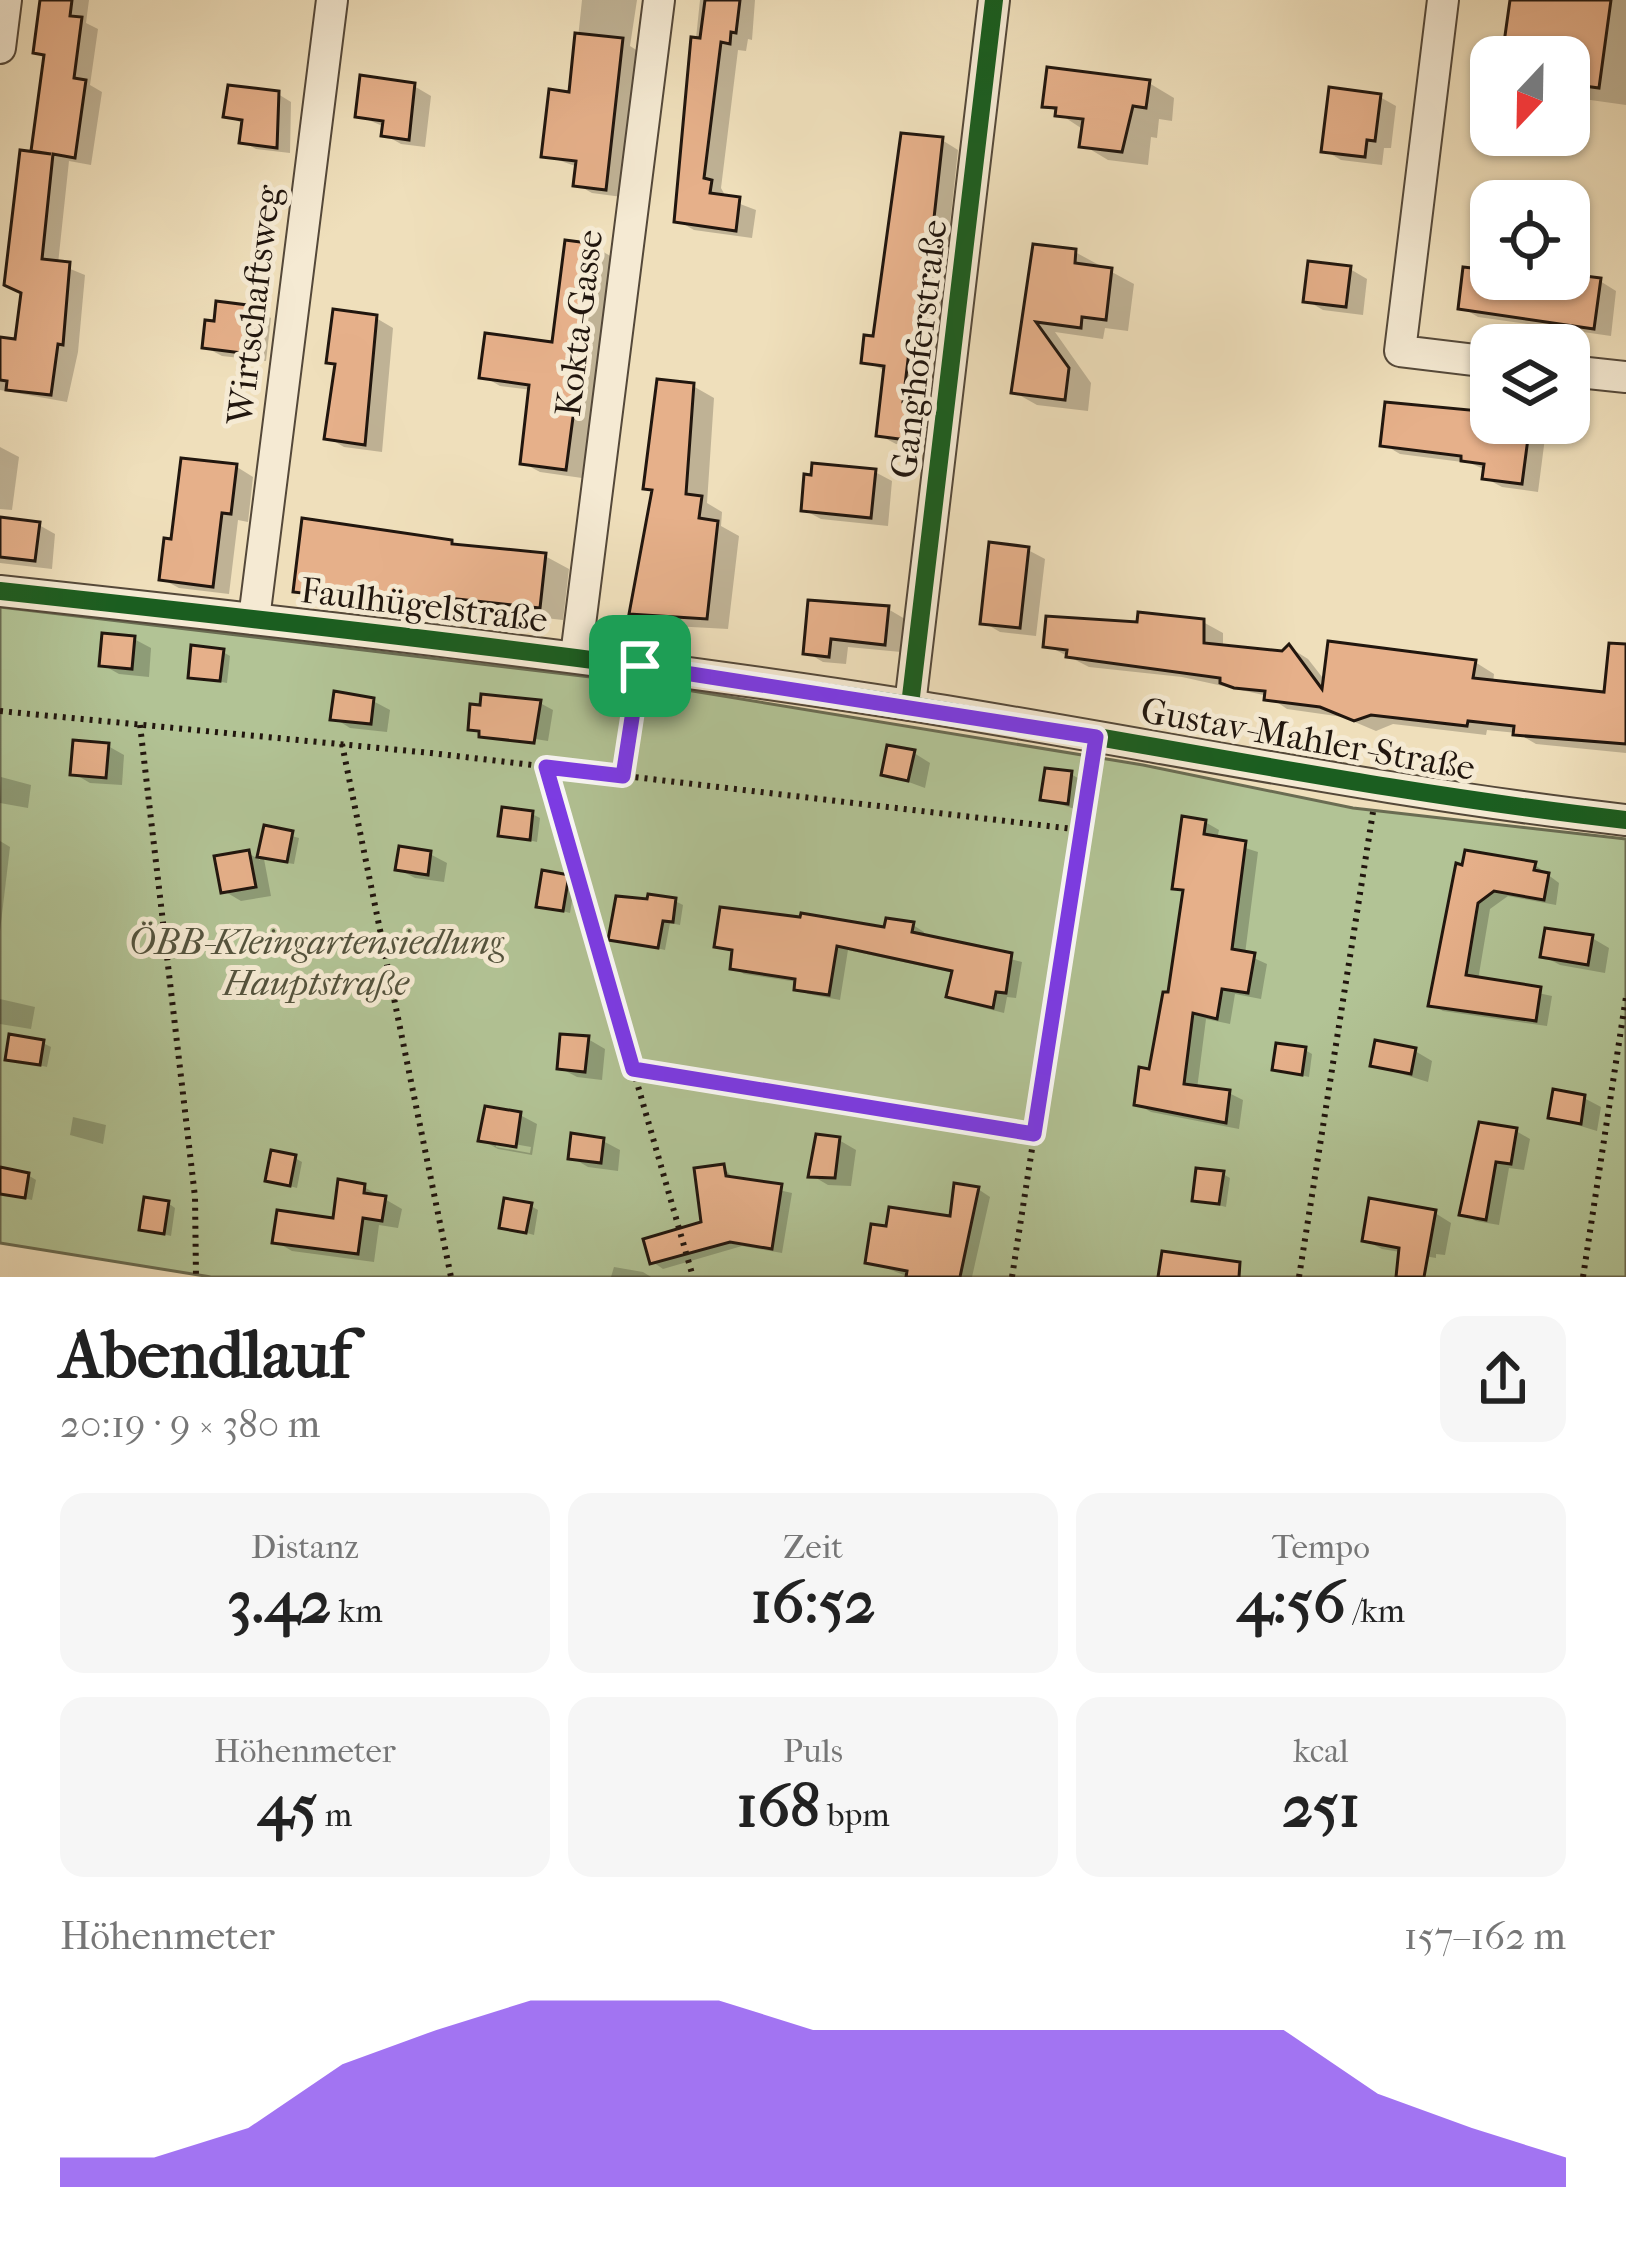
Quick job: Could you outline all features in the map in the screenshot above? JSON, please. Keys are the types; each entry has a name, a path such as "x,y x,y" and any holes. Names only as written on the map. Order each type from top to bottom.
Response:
{"street":[{"path":"0,48 6,0"},
{"name":"Wirtschaftsweg","path":"254,619 332,0"},
{"name":"Kokta-Gasse","path":"576,656 659,0"},
{"name":"Ganghoferstraße","path":"910,705 994,0"},
{"path":"1443,0 1400,352 1470,360"},
{"path":"1590,373 1626,377"},
{"name":"Faulhügelstraße","path":"0,591 576,656 910,705"},
{"name":"Gustav-Mahler-Straße","path":"910,705 1378,784 1626,820"}],"path":[{"path":"623,776 640,666"},
{"path":"0,711 342,744 1082,830"},
{"path":"140,724 195,1197 196,1277"},
{"path":"1012,1277 1096,737"},
{"path":"342,744 451,1277"},
{"path":"546,767 693,1277"},
{"path":"1299,1277 1378,784"},
{"path":"1583,1277 1626,997"},
{"path":"633,1069 1034,1134"}],"green space":[{"name":"ÖBB-Kleingartensiedlung Hauptstraße","path":"0,607 650,684 1143,765 1353,808 1626,839 1626,1277 211,1277 0,1243"}],"building":[{"path":"40,0 72,0 70,16 82,17 74,78 86,80 75,158 53,154 42,259 70,262 63,345 58,344 51,395 6,390 7,381 0,380 0,337 15,339 21,293 4,285 20,150 51,154 31,151 44,55 33,53"},
{"path":"705,0 740,0 736,33 731,32 730,44 721,42 704,178 712,180 710,193 740,197 736,231 674,222 691,37 700,38"},
{"path":"1510,0 1611,0 1599,88 1590,87 1590,36 1505,36"},
{"path":"575,33 623,38 606,190 573,186 576,161 541,157 549,89 569,92"},
{"path":"1047,67 1150,80 1146,108 1133,106 1122,152 1079,147 1083,119 1055,116 1056,108 1042,107"},
{"path":"360,75 415,83 409,140 381,136 383,121 355,117"},
{"path":"228,85 279,91 277,148 239,143 242,120 223,117"},
{"path":"1329,87 1381,94 1375,141 1367,140 1365,157 1321,152"},
{"path":"901,133 943,137 920,344 910,343 903,402 911,403 907,440 876,436 884,366 861,363 864,335 873,336"},
{"path":"565,240 596,244 566,470 520,464 529,385 479,378 485,333 552,342"},
{"path":"1033,244 1076,249 1075,263 1112,268 1106,320 1082,317 1081,328 1036,322 1069,368 1065,400 1011,393"},
{"path":"1308,261 1351,266 1346,307 1303,302"},
{"path":"1463,267 1470,268 1470,300 1590,300 1590,277 1601,278 1594,329 1590,324 1458,309"},
{"path":"216,301 255,306 250,354 202,348 205,320 214,321"},
{"path":"333,309 377,315 365,445 324,439 335,364 326,363"},
{"path":"657,379 694,383 686,494 702,496 699,518 718,521 707,619 629,614 652,490 643,489"},
{"path":"1385,402 1470,410 1470,444 1527,444 1522,484 1482,479 1484,464 1461,461 1461,456 1380,446"},
{"path":"181,458 237,464 231,514 222,513 213,587 159,580 164,538 171,539"},
{"path":"812,463 876,469 871,518 801,511 804,474 811,475"},
{"path":"0,517 40,522 35,561 0,557"},
{"path":"302,518 452,540 452,544 546,553 540,608 447,598 446,609 293,592"},
{"path":"989,542 1029,547 1020,628 980,624"},
{"path":"808,600 889,606 885,645 831,639 829,657 803,654"},
{"path":"1138,612 1204,619 1204,643 1282,651 1289,644 1322,689 1328,641 1476,660 1473,678 1604,692 1609,643 1626,644 1626,744 1513,735 1514,726 1468,721 1467,726 1371,715 1354,721 1320,707 1264,700 1265,691 1234,688 1220,683 1220,678 1066,657 1067,650 1043,647 1046,616 1137,622"},
{"path":"102,633 135,636 132,669 99,666"},
{"path":"191,645 224,649 220,681 188,678"},
{"path":"334,691 374,698 371,724 330,720"},
{"path":"481,694 541,700 534,743 479,737 479,731 468,730 470,704 480,705"},
{"path":"73,740 109,743 106,778 70,775"},
{"path":"887,745 915,750 908,781 881,775"},
{"path":"1045,768 1072,771 1068,804 1040,800"},
{"path":"502,807 533,811 530,840 498,836"},
{"path":"1182,816 1206,820 1204,834 1246,841 1232,949 1255,953 1248,993 1222,989 1217,1019 1193,1013 1184,1084 1230,1090 1226,1123 1134,1105 1139,1067 1149,1069 1163,992 1168,992 1183,890 1172,889"},
{"path":"264,825 293,831 287,862 257,857"},
{"path":"399,846 431,851 428,875 395,870"},
{"path":"249,850 256,887 221,893 214,856"},
{"path":"1465,850 1536,862 1534,870 1549,873 1544,900 1494,891 1478,903 1466,975 1541,987 1536,1021 1428,1006 1456,863 1462,865"},
{"path":"542,870 569,875 563,911 536,907"},
{"path":"648,894 676,898 673,922 663,921 658,948 608,940 616,896 647,899"},
{"path":"720,907 800,917 801,913 884,927 886,918 914,922 912,932 1012,953 1006,993 996,992 993,1008 946,997 952,971 837,946 829,995 794,990 795,979 730,969 732,950 714,947"},
{"path":"1545,928 1593,935 1588,965 1540,957"},
{"path":"9,1034 44,1040 40,1065 5,1060"},
{"path":"560,1034 589,1036 585,1072 557,1069"},
{"path":"1375,1040 1416,1048 1411,1074 1370,1066"},
{"path":"1276,1043 1306,1047 1302,1075 1272,1070"},
{"path":"1553,1089 1585,1095 1581,1124 1548,1118"},
{"path":"485,1106 521,1112 516,1147 478,1141"},
{"path":"1479,1122 1517,1128 1511,1164 1496,1162 1486,1220 1459,1215"},
{"path":"571,1133 604,1138 601,1163 568,1159"},
{"path":"816,1134 840,1137 835,1178 808,1177"},
{"path":"271,1150 296,1155 290,1186 265,1181"},
{"path":"724,1164 726,1176 782,1184 772,1249 730,1242 650,1264 643,1239 701,1222 694,1168"},
{"path":"0,1167 29,1173 25,1198 0,1194"},
{"path":"1196,1168 1224,1171 1219,1204 1192,1201"},
{"path":"338,1179 365,1184 364,1193 386,1196 382,1221 363,1218 358,1254 272,1243 277,1210 333,1218"},
{"path":"954,1183 979,1187 960,1277 906,1277 907,1271 865,1263 871,1224 886,1226 889,1207 950,1216"},
{"path":"144,1197 169,1201 164,1234 139,1230"},
{"path":"504,1198 532,1203 526,1233 499,1228"},
{"path":"1369,1198 1436,1210 1424,1277 1396,1277 1399,1248 1362,1241"},
{"path":"1162,1251 1240,1262 1239,1277 1158,1277"}],"cycle path":[{"path":"910,705 994,0"},
{"path":"0,591 796,688 1357,782 1626,820"}],"route":[{"path":"640,666 1096,737 1034,1134 633,1069 546,767 623,776 640,666"}]}
